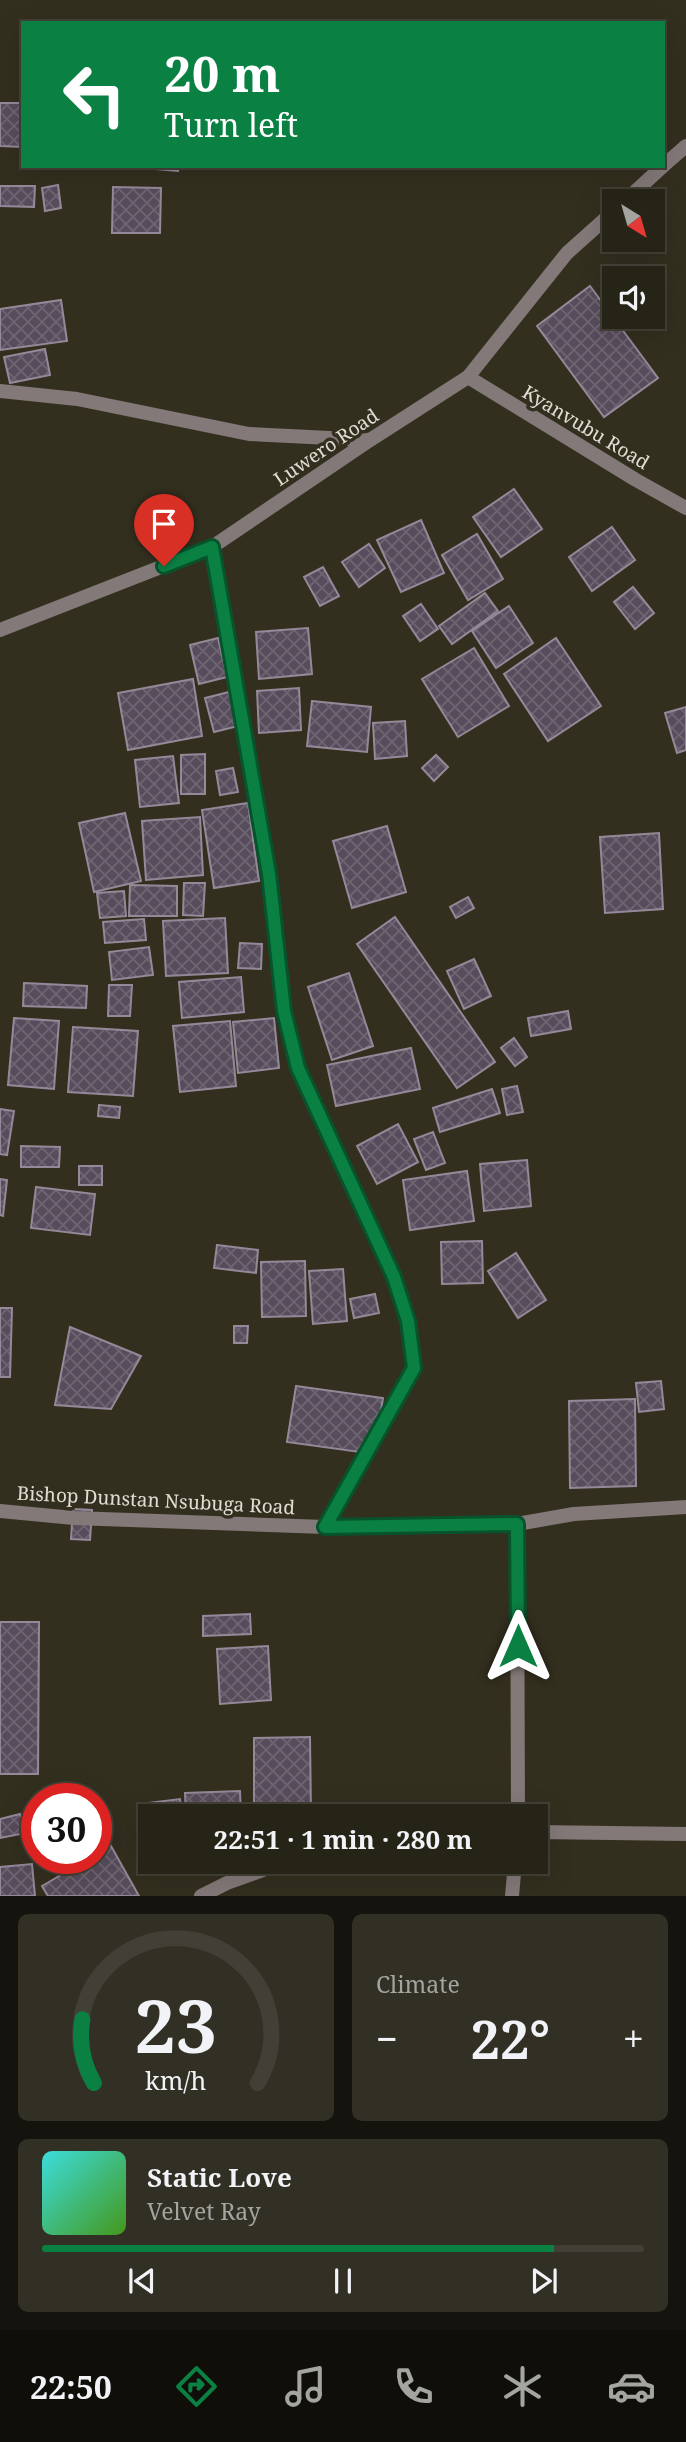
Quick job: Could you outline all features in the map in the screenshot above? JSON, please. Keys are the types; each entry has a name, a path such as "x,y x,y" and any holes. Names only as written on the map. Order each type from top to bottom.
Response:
{"street":[{"path":"665,164 686,146"},
{"path":"638,189 661,168"},
{"name":"Luwero Road","path":"0,630 212,547 468,377 567,253 602,222"},
{"name":"Kyanvubu Road","path":"468,377 686,508"},
{"path":"0,391 77,400 249,434 370,440"},
{"path":"212,547 269,874 284,1011 291,1042 298,1068 394,1277 408,1321 414,1368 325,1527"},
{"name":"Bishop Dunstan Nsubuga Road","path":"0,1511 74,1518 325,1527 517,1524 574,1514 686,1507"},
{"path":"517,1524 518,1804"},
{"path":"548,1832 686,1834"},
{"path":"201,1896 252,1874"},
{"path":"512,1896 514,1874"}],"building":[{"path":"0,103 21,103 21,147 0,146"},
{"path":"144,168 178,168 178,171"},
{"path":"58,185 61,208 45,211 42,188"},
{"path":"0,186 35,186 34,207 0,206"},
{"path":"113,187 161,188 160,233 112,233"},
{"path":"590,286 602,302 602,329 622,329 658,378 604,417 537,326"},
{"path":"61,300 67,341 0,350 0,309"},
{"path":"45,349 50,375 10,383 4,357"},
{"path":"514,489 542,529 501,557 473,517"},
{"path":"421,520 444,573 401,592 377,540"},
{"path":"612,527 635,560 592,591 569,557"},
{"path":"477,534 503,579 468,600 442,555"},
{"path":"369,544 385,568 359,587 342,562"},
{"path":"323,567 339,596 320,606 304,577"},
{"path":"633,587 654,613 635,629 614,602"},
{"path":"485,593 498,611 452,644 439,626"},
{"path":"421,604 438,629 420,641 403,616"},
{"path":"509,606 533,643 496,668 472,631"},
{"path":"308,628 312,674 259,679 256,632"},
{"path":"218,638 227,677 199,684 190,645"},
{"path":"556,638 601,706 548,741 504,674"},
{"path":"474,648 509,706 458,737 422,679"},
{"path":"193,679 202,736 128,750 118,693"},
{"path":"299,688 301,730 259,733 257,691"},
{"path":"229,692 238,726 214,732 205,698"},
{"path":"312,701 371,707 367,752 307,746"},
{"path":"686,707 686,750 677,753 665,713"},
{"path":"405,721 407,756 375,759 373,723"},
{"path":"205,754 205,794 181,794 181,755"},
{"path":"436,755 448,767 434,781 422,768"},
{"path":"173,756 179,803 140,807 135,760"},
{"path":"233,768 238,792 220,795 216,771"},
{"path":"248,803 259,881 214,888 202,810"},
{"path":"125,813 141,881 94,892 79,823"},
{"path":"200,817 203,875 146,880 142,821"},
{"path":"387,826 406,892 352,908 333,841"},
{"path":"659,833 663,909 605,913 600,837"},
{"path":"184,883 205,883 203,916 183,915"},
{"path":"130,885 177,886 177,916 129,916"},
{"path":"124,891 126,916 100,918 97,893"},
{"path":"468,897 474,908 456,918 450,907"},
{"path":"395,917 495,1062 457,1088 357,944"},
{"path":"225,918 228,973 166,976 163,921"},
{"path":"144,919 146,940 105,943 103,922"},
{"path":"240,943 262,944 261,969 238,968"},
{"path":"149,947 153,975 112,980 109,952"},
{"path":"474,959 491,996 464,1009 447,971"},
{"path":"349,973 373,1046 332,1060 308,987"},
{"path":"241,977 244,1012 182,1018 179,982"},
{"path":"24,983 87,986 86,1008 23,1006"},
{"path":"109,985 132,985 130,1016 108,1016"},
{"path":"568,1011 571,1029 531,1036 528,1018"},
{"path":"14,1018 59,1021 54,1089 8,1085"},
{"path":"274,1018 279,1068 238,1073 233,1022"},
{"path":"230,1021 236,1086 180,1092 173,1026"},
{"path":"73,1027 138,1031 133,1096 68,1092"},
{"path":"514,1038 527,1057 515,1066 501,1048"},
{"path":"411,1048 420,1089 336,1106 327,1065"},
{"path":"517,1086 523,1112 507,1115 502,1089"},
{"path":"492,1089 500,1113 440,1132 433,1108"},
{"path":"99,1105 120,1107 119,1118 98,1116"},
{"path":"0,1109 14,1111 7,1155 0,1154"},
{"path":"398,1124 418,1162 377,1184 357,1146"},
{"path":"433,1132 445,1163 426,1170 414,1139"},
{"path":"21,1146 60,1147 59,1167 21,1167"},
{"path":"527,1160 531,1206 484,1211 480,1164"},
{"path":"79,1166 102,1166 102,1185 79,1185"},
{"path":"467,1171 474,1221 410,1230 403,1180"},
{"path":"0,1179 7,1180 3,1216 0,1215"},
{"path":"36,1187 95,1194 90,1235 31,1228"},
{"path":"482,1241 483,1283 442,1284 441,1242"},
{"path":"217,1245 258,1250 256,1273 214,1268"},
{"path":"516,1253 546,1300 518,1318 488,1271"},
{"path":"305,1261 306,1316 262,1317 261,1262"},
{"path":"343,1269 347,1321 313,1324 309,1271"},
{"path":"375,1294 379,1313 354,1318 350,1299"},
{"path":"0,1308 12,1308 10,1377 0,1377"},
{"path":"234,1326 248,1326 247,1343 234,1343"},
{"path":"70,1327 141,1356 111,1409 55,1405"},
{"path":"661,1381 664,1409 639,1412 636,1383"},
{"path":"296,1386 383,1398 374,1454 287,1442"},
{"path":"635,1399 636,1486 570,1488 569,1401"},
{"path":"73,1509 92,1510 90,1540 71,1539"},
{"path":"250,1614 251,1634 203,1636 203,1616"},
{"path":"0,1622 39,1622 38,1774 0,1774"},
{"path":"268,1646 271,1700 220,1704 217,1649"},
{"path":"310,1737 311,1804 254,1804 254,1738"},
{"path":"240,1791 241,1804 185,1804 185,1793"},
{"path":"180,1799 181,1804 139,1804"},
{"path":"20,1814 21,1834 0,1838 0,1819"},
{"path":"112,1848 139,1896 48,1896 42,1886 63,1874 112,1874"},
{"path":"21,1865 21,1874 33,1874 35,1896 0,1896 0,1867"}],"route":[{"path":"164,566 212,547 269,874 284,1011 291,1042 298,1068 394,1277 408,1321 414,1368 325,1527 517,1524 518,1646"}]}
